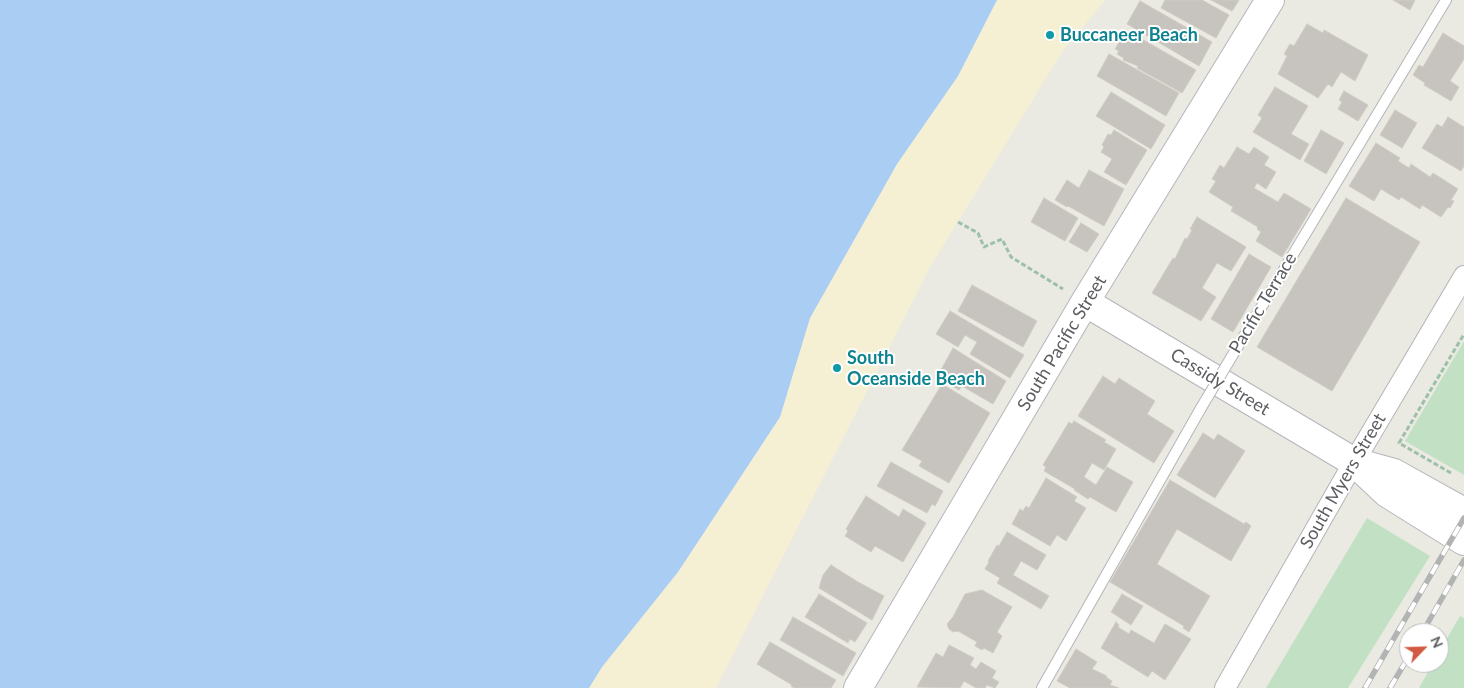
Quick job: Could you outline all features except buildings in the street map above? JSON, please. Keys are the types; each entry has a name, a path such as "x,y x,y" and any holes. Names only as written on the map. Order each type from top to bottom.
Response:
{"main road":[{"name":"South Pacific Street","path":"858,688 1086,302 1270,0"},
{"name":"Cassidy Street","path":"1086,302 1354,462 1394,473 1461,529"}],"street":[{"name":"South Myers Street","path":"1224,688 1464,276"}],"lane":[{"name":"Pacific Terrace","path":"1042,688 1201,408 1446,0"}],"path":[{"path":"958,222 978,233 984,247 1002,239 1011,258 1086,302"},
{"path":"1456,476 1399,443 1464,334"}],"green space":[{"path":"1464,341 1464,475 1405,441"},
{"path":"1367,518 1430,556 1348,688 1266,688"},
{"path":"1460,616 1464,618 1464,688 1419,688 1427,673 1449,673 1449,635"}],"sand":[{"name":"South Oceanside Beach","path":"997,0 1105,0 1062,52 930,267 716,688 589,688 602,667 678,572 780,417 810,318 897,164 958,76"}],"water":[{"path":"0,0 997,0 958,76 897,164 810,318 780,417 678,572 602,667 589,688 0,688"}],"railway":[{"path":"1365,688 1464,518"},
{"path":"1428,623 1464,560"},
{"path":"1390,688 1399,673"}],"place":[{"name":"Buccaneer Beach","path":"1050,35"},
{"name":"South Oceanside Beach","path":"837,368"}]}
